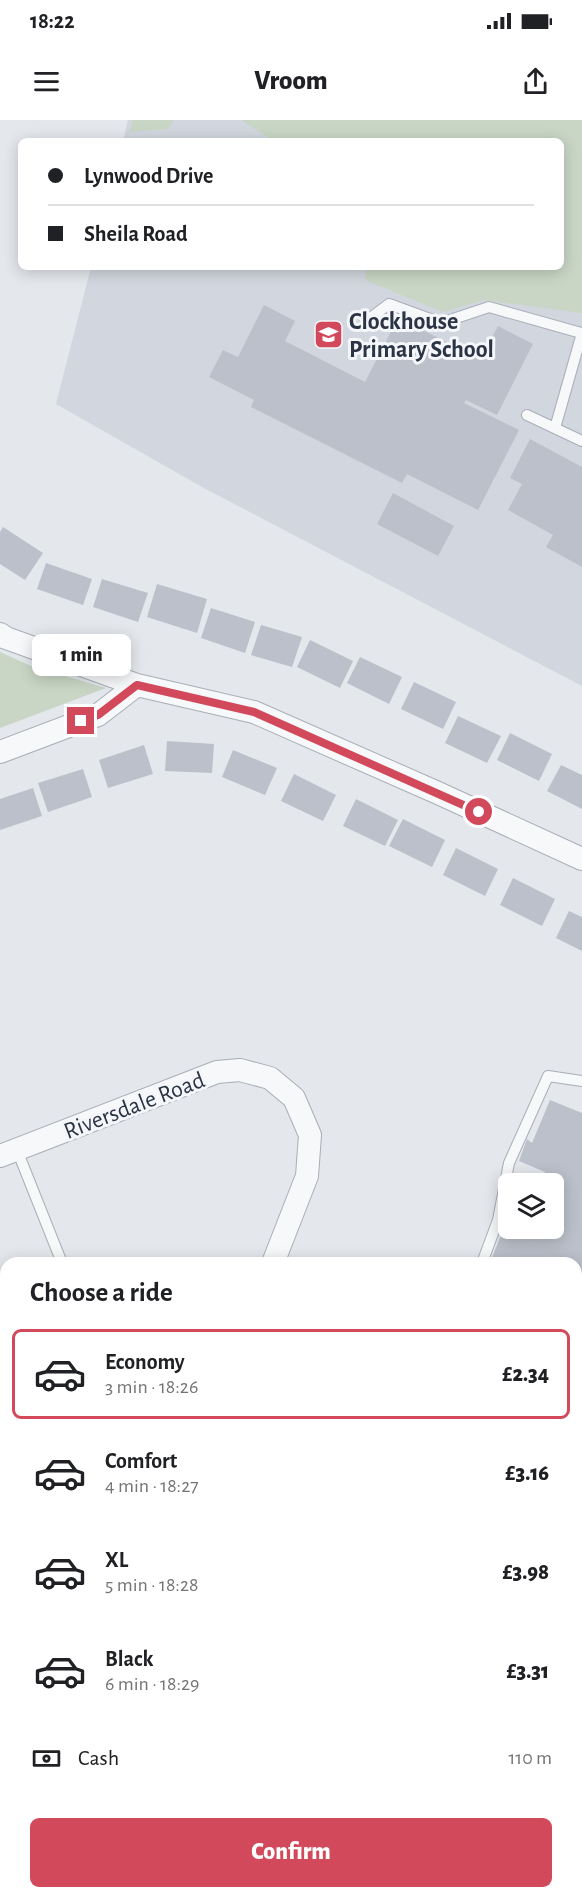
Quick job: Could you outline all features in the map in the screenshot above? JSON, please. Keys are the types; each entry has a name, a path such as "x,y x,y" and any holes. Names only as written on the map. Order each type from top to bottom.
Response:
{"street":[{"path":"0,634 137,685 254,712 438,793 582,860"},
{"path":"0,752 98,715 137,685"},
{"name":"Riversdale Road","path":"9,1153 217,1072 240,1070 270,1078 294,1098 310,1135 307,1176 275,1257"}],"lane":[{"path":"369,319 389,304 441,323 489,307 582,333 555,428"},
{"path":"527,415 582,441"},
{"path":"484,1257 498,1220 509,1164 548,1076 582,1081"},
{"path":"9,1153 59,1257"}],"shaded area":[{"name":"Clockhouse Primary School","path":"128,120 582,120 582,686 202,487 56,404 90,270 564,270 564,138 124,138"}],"green space":[{"path":"133,120 174,120 168,129 129,132"},
{"path":"241,120 582,120 582,313 484,300 443,312 365,280 366,270 564,270 564,138 269,138"},
{"path":"0,652 31,666 106,688 0,728"}],"building":[{"path":"264,305 295,321 285,341 365,382 398,318 481,359 498,326 533,344 497,415 466,400 464,403 519,430 478,510 407,474 402,483 251,407 254,400 209,377 223,350 238,357"},
{"path":"530,439 582,467 582,567 546,547 553,535 508,510 522,484 510,478"},
{"path":"393,493 454,526 438,556 377,524"},
{"path":"3,527 43,553 25,580 0,564 0,532"},
{"path":"46,563 92,579 83,605 37,589"},
{"path":"102,579 148,593 138,622 93,607"},
{"path":"157,584 207,599 197,633 147,617"},
{"path":"211,608 255,622 245,653 201,638"},
{"path":"261,625 302,637 292,667 251,655"},
{"path":"310,640 353,661 340,688 297,667"},
{"path":"360,657 402,677 389,704 347,683"},
{"path":"414,682 456,702 443,729 401,709"},
{"path":"458,716 501,736 487,763 445,743"},
{"path":"510,733 552,754 539,781 497,760"},
{"path":"167,741 214,744 212,773 165,771"},
{"path":"144,745 153,774 108,788 99,760"},
{"path":"233,750 277,768 265,795 222,777"},
{"path":"561,765 582,775 582,809 547,791"},
{"path":"83,769 92,797 48,812 38,783"},
{"path":"294,774 336,795 323,821 281,801"},
{"path":"33,788 42,816 0,830 0,799"},
{"path":"356,799 398,820 385,846 343,826"},
{"path":"403,819 445,840 432,867 389,846"},
{"path":"456,848 498,869 485,896 443,875"},
{"path":"513,878 555,899 542,926 500,905"},
{"path":"569,911 582,917 582,951 556,938"},
{"path":"550,1100 582,1113 582,1257 492,1257 499,1239 564,1239 564,1173 545,1173 519,1161 527,1139 532,1143"}],"place":[{"name":"Clockhouse Primary School","path":"328,335"}],"route":[{"path":"81,721 98,715 137,685 254,712 479,812"}]}
